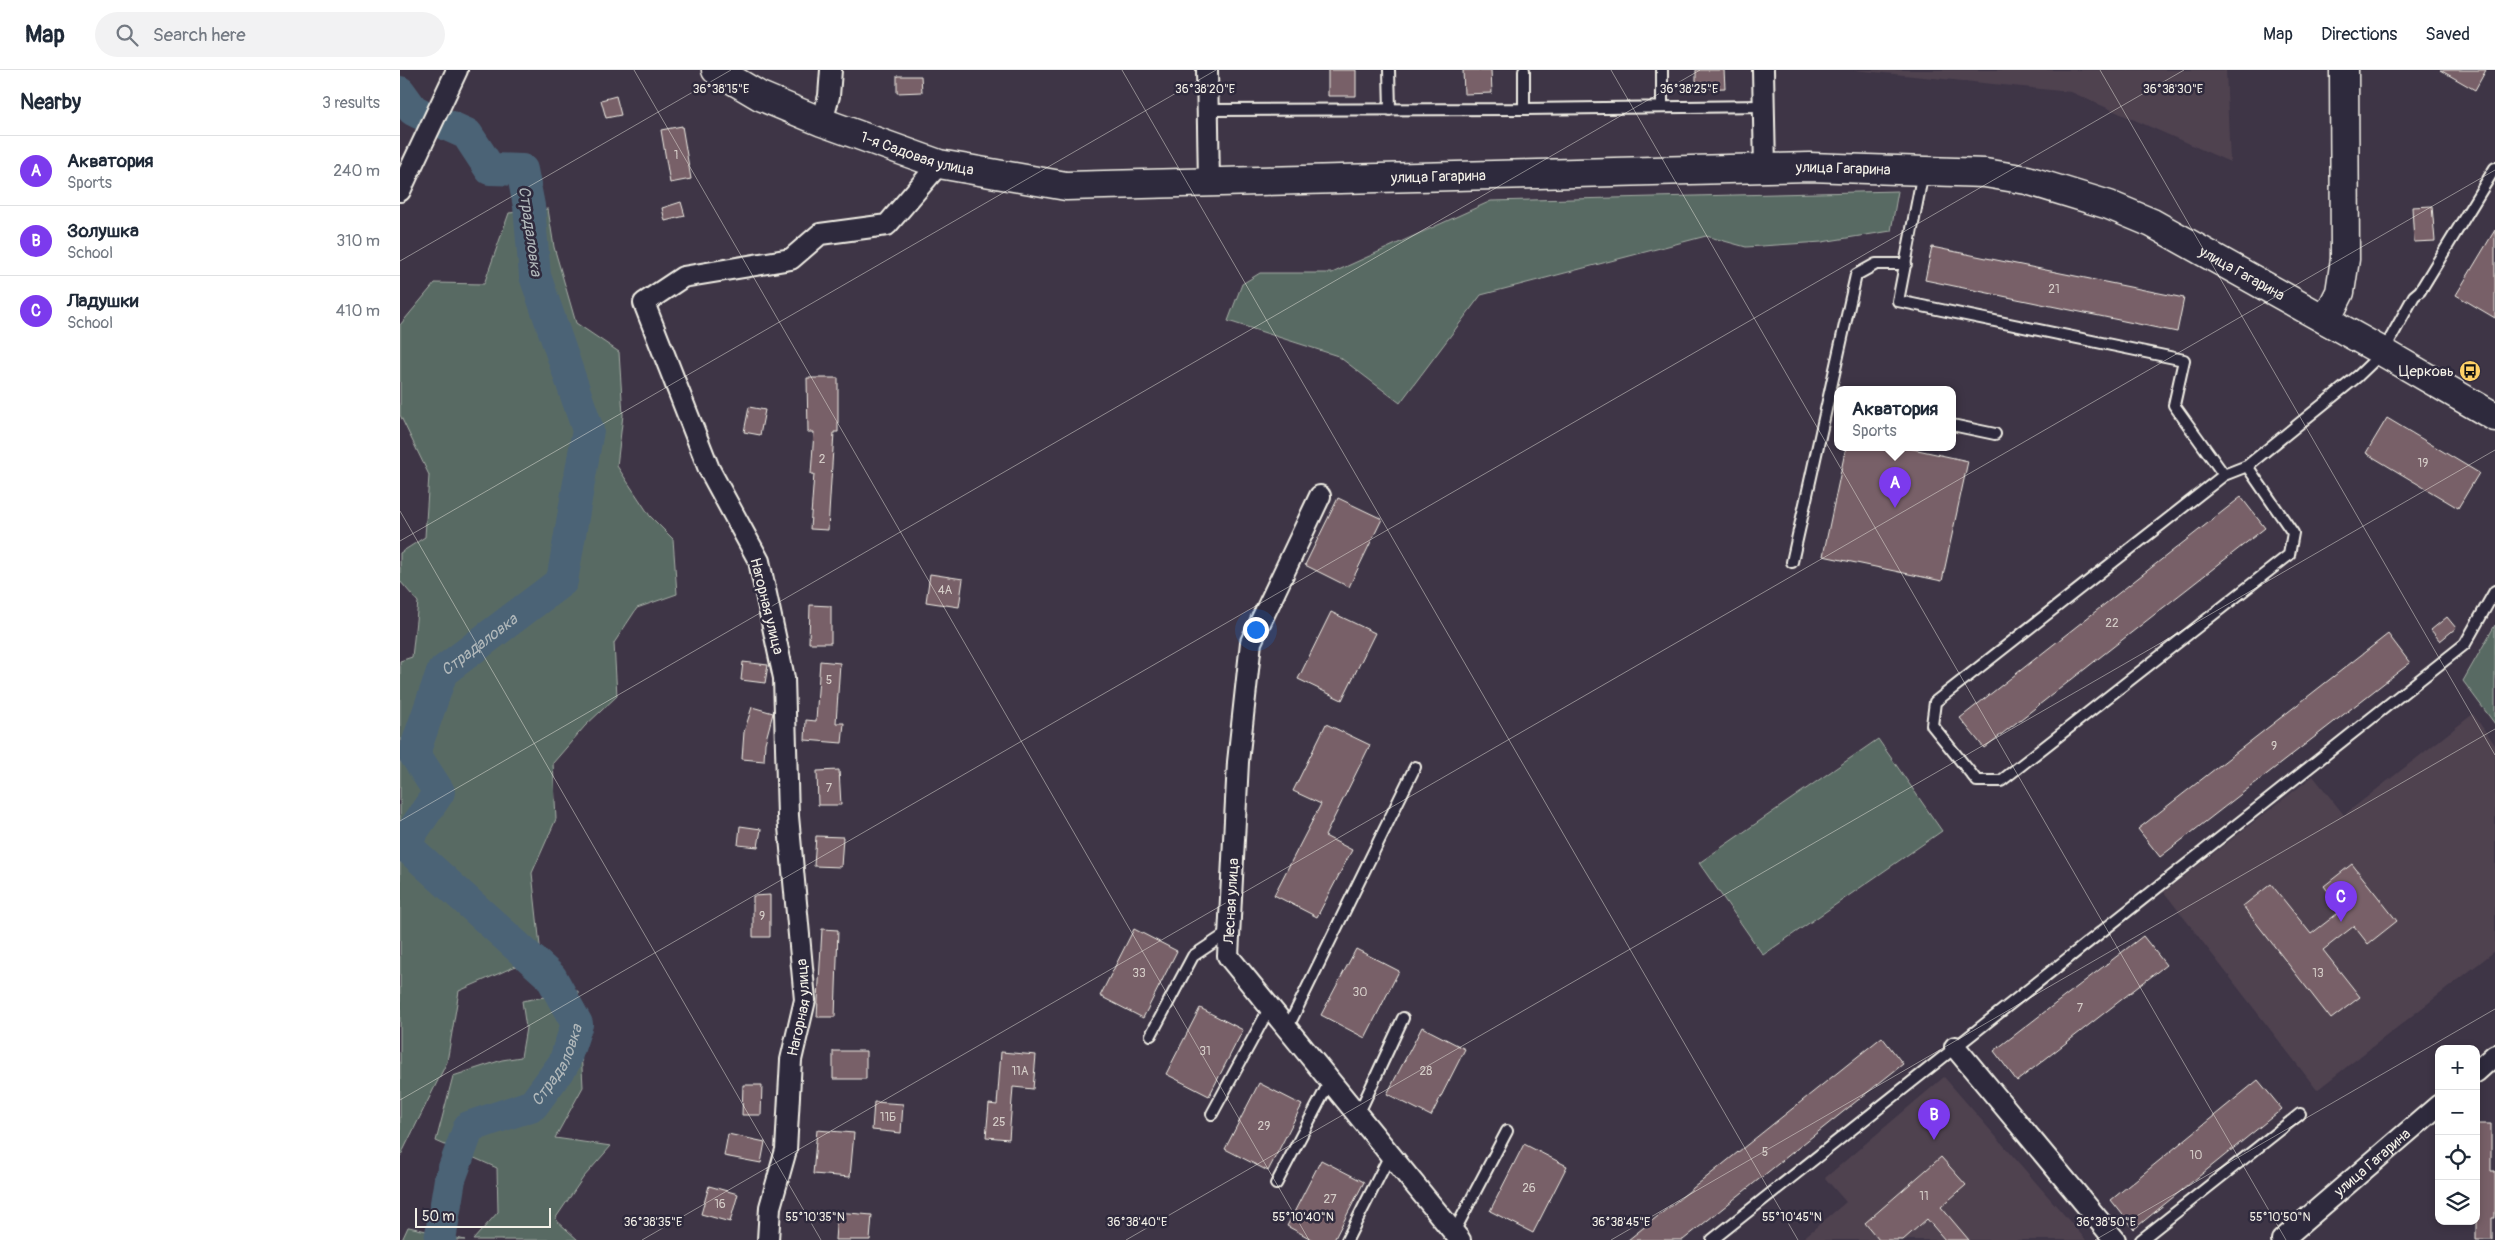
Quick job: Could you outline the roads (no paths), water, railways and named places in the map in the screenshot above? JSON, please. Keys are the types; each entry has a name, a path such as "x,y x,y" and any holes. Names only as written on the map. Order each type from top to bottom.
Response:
{"street":[{"path":"400,191 457,70"},
{"name":"1-я Садовая улица","path":"716,70 760,96 822,122 939,164 1066,186 1133,184"},
{"path":"822,122 830,96 831,70"},
{"path":"1207,70 1209,183"},
{"path":"1763,70 1765,168"},
{"path":"2326,320 2340,292 2345,259 2344,70"},
{"name":"Нагорная улица","path":"768,1240 770,1208 786,1150 792,1060 806,1000 788,816 784,678 759,561 709,469 644,303 683,277 791,259 820,234 887,224 939,164"},
{"name":"улица Гагарина","path":"1133,184 1765,168 1924,171 1985,174 2027,180 2109,205 2187,241 2495,417"},
{"name":"Лесная улица","path":"1320,496 1251,642 1238,762 1228,956 1358,1115 1454,1238"},
{"path":"1955,1047 2115,1240"},
{"path":"2480,1069 2495,1056"},
{"name":"улица Гагарина","path":"2282,1240 2435,1108"}],"lane":[{"path":"1389,70 1390,110"},
{"path":"1524,70 1524,109"},
{"path":"1662,70 1662,107"},
{"path":"1208,110 1764,106"},
{"path":"2246,466 2293,533 2289,555 2001,782 1977,781 1932,725 1936,702 2224,476 2246,466 2358,376 2383,352 2414,296 2420,291 2495,168"},
{"path":"1924,171 1898,301 2184,360 2174,405 2224,476"},
{"path":"1835,386 1856,275 1876,264 1906,264"},
{"path":"1792,562 1833,399"},
{"path":"1956,426 1995,434"},
{"path":"1712,1240 2465,644 2495,591"},
{"path":"1287,1029 1415,767"},
{"path":"1151,1034 1193,956 1230,932"},
{"path":"1212,1114 1270,1007"},
{"path":"1358,1115 1403,1018"},
{"path":"1276,1184 1330,1081"},
{"path":"2141,1240 2300,1114"},
{"path":"1454,1238 1507,1131"},
{"path":"1347,1240 1390,1156"}],"waterway":[{"name":"Страдаловка","path":"400,92 413,110 421,114"},
{"name":"Страдаловка","path":"440,1240 450,1179 469,1127 533,1105 564,1063 577,1024 551,977 404,844 439,792 414,753 442,672 562,581 588,430 535,276 529,206 522,170 490,169 467,134 449,126"}],"place":[{"name":"Церковь","path":"2470,371"},
{"name":"Акватория","path":"1895,508"},
{"name":"Ладушки","path":"2341,922"},
{"name":"Золушка","path":"1934,1140"}]}
